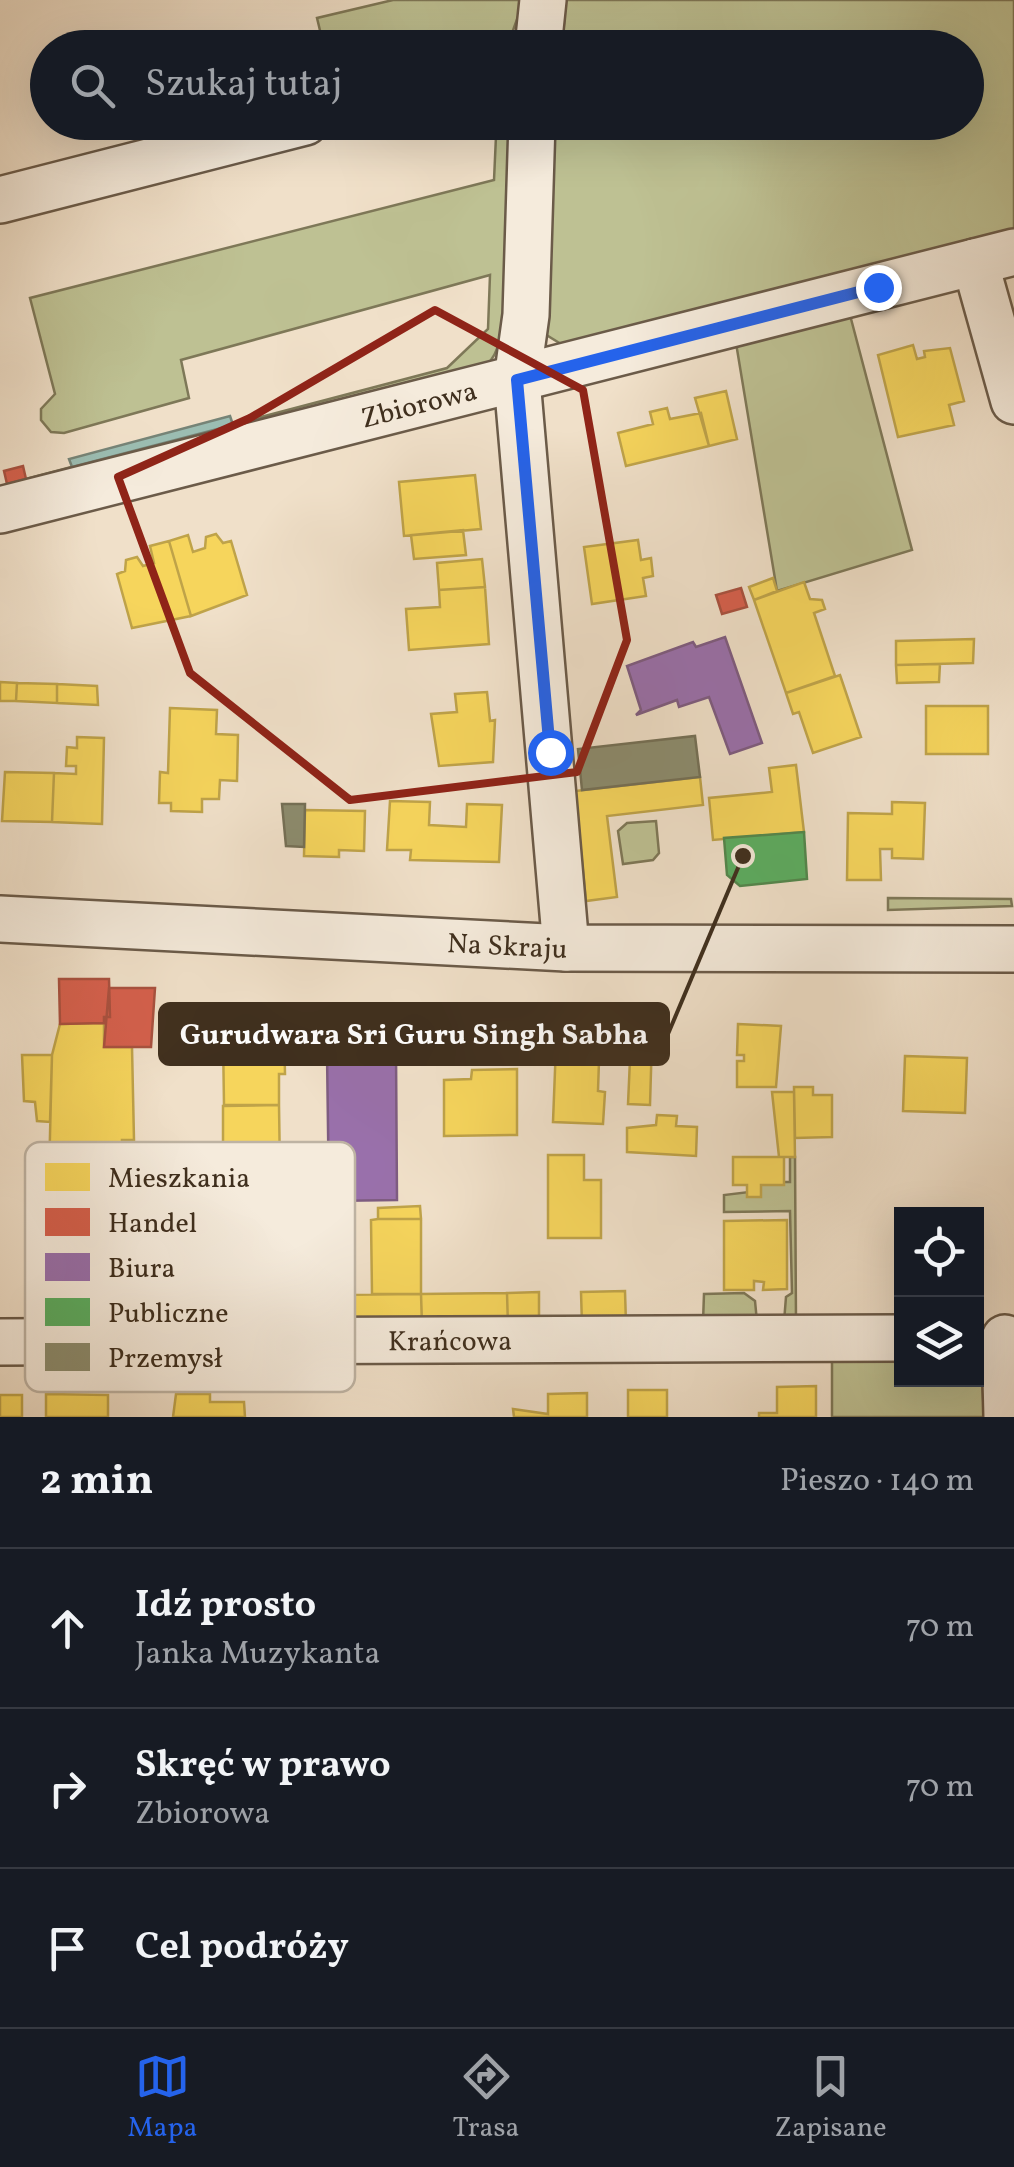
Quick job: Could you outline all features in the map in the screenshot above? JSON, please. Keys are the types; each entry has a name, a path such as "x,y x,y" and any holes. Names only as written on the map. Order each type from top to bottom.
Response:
{"street":[{"path":"540,30 544,0"},
{"path":"0,200 234,140"},
{"path":"531,140 526,315 517,380 566,948"},
{"path":"994,257 1014,401"},
{"name":"Zbiorowa","path":"0,510 994,257"},
{"name":"Na Skraju","path":"0,919 566,948 1014,949"},
{"name":"Krańcowa","path":"355,1340 894,1338"},
{"path":"999,1338 1007,1417"},
{"name":"Krańcowa","path":"0,1342 25,1342"}],"highlighted area":[{"path":"435,310 583,390 627,640 577,772 350,800 190,673 118,477 250,418"}],"green space":[{"path":"393,0 524,0 513,30 320,30 317,18"},
{"path":"566,0 1014,0 1014,235 574,352 540,331 555,140 984,140 984,30 563,30"},
{"path":"496,140 512,140 511,248 505,316 491,360 473,375 0,492 0,487 7,484 447,368 488,329 490,275 181,360 189,398 64,433 51,432 41,420 41,409 55,394 30,298 494,180"},
{"path":"850,315 912,550 777,591 736,343"},
{"path":"656,821 659,853 653,860 623,864 618,831 627,823"},
{"path":"888,898 1011,899 1012,906 888,910"},
{"path":"790,1157 795,1157 796,1322 784,1322 786,1297 792,1293 790,1211 724,1212 724,1195 758,1191 758,1182 790,1182"},
{"path":"744,1293 755,1301 757,1322 703,1322 704,1294"},
{"path":"894,1358 894,1387 982,1387 984,1417 832,1417 832,1359"}],"water":[{"path":"230,416 233,425 72,467 69,459"}],"building: Mieszkania":[{"path":"913,345 917,359 925,357 924,351 950,348 964,401 949,405 954,425 898,437 878,355"},
{"path":"726,391 737,439 709,446 695,398"},
{"path":"667,408 670,419 701,413 709,446 626,466 618,433 653,424 650,412"},
{"path":"475,475 481,529 404,536 399,482"},
{"path":"463,530 466,555 414,559 411,535"},
{"path":"216,534 223,543 231,541 247,595 191,616 169,541 188,535 193,552 205,548 206,537"},
{"path":"638,540 641,560 651,558 653,576 643,578 646,596 592,604 584,547"},
{"path":"169,541 191,616 132,628 117,574 125,571 126,560 137,557 143,566 154,563 150,546"},
{"path":"482,559 485,587 439,590 437,563"},
{"path":"773,578 777,591 754,600 749,587"},
{"path":"804,582 810,599 822,600 825,609 814,613 835,676 786,693 754,600"},
{"path":"485,587 489,644 409,650 406,609 440,607 439,590"},
{"path":"974,639 973,663 896,665 896,641"},
{"path":"940,664 939,682 897,683 896,665"},
{"path":"840,675 861,737 813,753 799,712 793,714 786,693"},
{"path":"0,682 17,683 16,701 0,701"},
{"path":"17,683 57,684 57,703 16,701"},
{"path":"57,684 97,686 98,705 57,703"},
{"path":"487,692 490,721 495,720 493,762 439,766 431,714 457,712 455,694"},
{"path":"926,706 988,706 988,754 926,754"},
{"path":"170,708 217,710 216,734 238,735 237,781 220,780 219,799 202,799 202,812 171,811 171,803 159,803 160,772 168,773"},
{"path":"77,737 104,738 102,824 52,822 54,773 76,774 76,766 66,766 67,747 77,748"},
{"path":"796,765 804,832 713,840 709,798 772,792 769,768"},
{"path":"5,772 54,773 52,822 2,821"},
{"path":"700,777 703,805 607,816 617,897 586,901 575,791"},
{"path":"390,801 430,802 429,825 466,827 467,804 502,805 499,862 410,860 411,850 387,850"},
{"path":"892,802 925,803 923,859 892,858 892,849 880,849 881,880 847,880 848,813 892,814"},
{"path":"305,810 365,811 364,851 339,850 339,857 304,856"},
{"path":"104,1023 104,1047 132,1047 134,1140 50,1142 52,1055 60,1024"},
{"path":"738,1024 781,1026 776,1087 737,1087 737,1061 744,1061 744,1055 737,1055"},
{"path":"256,1026 284,1026 285,1074 279,1074 279,1105 224,1105 223,1037 256,1037"},
{"path":"631,1037 652,1038 650,1105 628,1104"},
{"path":"556,1045 578,1046 578,1061 599,1061 598,1091 605,1092 603,1124 553,1122"},
{"path":"22,1055 52,1055 50,1122 37,1121 35,1102 24,1101"},
{"path":"905,1056 967,1058 965,1113 903,1111"},
{"path":"517,1069 517,1135 444,1136 444,1080 471,1079 472,1070"},
{"path":"794,1087 813,1087 813,1095 832,1095 832,1137 795,1138"},
{"path":"772,1092 794,1092 795,1157 779,1157"},
{"path":"279,1105 280,1142 223,1142 223,1106"},
{"path":"657,1115 677,1116 676,1126 697,1127 696,1156 627,1152 627,1128 656,1125"},
{"path":"548,1155 584,1155 584,1180 601,1180 601,1238 548,1238"},
{"path":"733,1157 784,1157 784,1185 761,1185 761,1197 747,1197 747,1185 733,1185"},
{"path":"420,1206 421,1219 378,1219 378,1208"},
{"path":"421,1219 421,1294 372,1294 371,1220"},
{"path":"787,1220 787,1289 763,1290 764,1282 754,1281 754,1290 724,1290 724,1221"},
{"path":"625,1291 626,1324 582,1325 581,1292"},
{"path":"539,1292 539,1326 508,1326 507,1293"},
{"path":"507,1293 508,1326 422,1325 421,1294"},
{"path":"421,1294 422,1323 355,1324 355,1295"},
{"path":"816,1386 816,1417 759,1417 759,1413 777,1413 777,1387"},
{"path":"628,1390 667,1390 667,1417 628,1417"},
{"path":"587,1393 587,1417 514,1417 513,1409 548,1414 548,1394"},
{"path":"46,1394 108,1395 108,1417 46,1417"},
{"path":"176,1394 210,1394 210,1402 244,1402 245,1417 173,1417"},
{"path":"0,1395 22,1395 22,1417 0,1417"}],"building: Handel":[{"path":"23,466 26,479 7,484 4,471"},
{"path":"741,588 747,607 722,614 716,595"},
{"path":"59,979 109,979 110,1017 104,1017 104,1023 60,1024"},
{"path":"109,988 155,988 151,1047 104,1047"}],"building: Biura":[{"path":"725,637 762,743 730,754 709,697 679,707 677,700 636,715 641,710 627,666 693,642 696,647"},
{"path":"396,1052 397,1200 355,1201 355,1142 328,1142 327,1053"}],"building: Publiczne":[{"path":"804,832 807,879 740,886 727,875 724,838"}],"building: Przemysł":[{"path":"695,736 700,777 582,790 578,749"},
{"path":"282,804 305,804 304,847 286,846"}],"place":[{"name":"Gurudwara Sri Guru Singh Sabha","path":"743,856"}],"route":[{"path":"550,752 517,380 878,287"}]}
